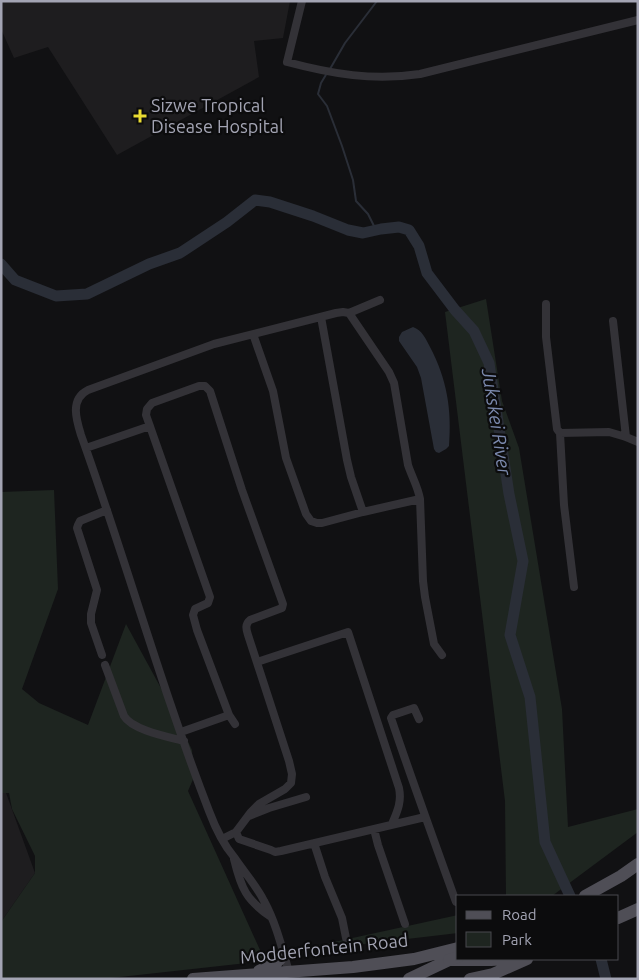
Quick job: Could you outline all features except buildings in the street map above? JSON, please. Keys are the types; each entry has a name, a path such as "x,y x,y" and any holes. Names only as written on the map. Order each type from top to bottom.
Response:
{"main road":[{"path":"587,895 638,864"},
{"path":"619,918 638,909"},
{"name":"Modderfontein Road","path":"193,979 352,967 414,959 456,948"},
{"path":"247,975 272,966 284,956 296,964 313,970"},
{"path":"414,959 456,960"},
{"path":"409,979 453,959"},
{"path":"491,960 506,962 520,960"},
{"path":"470,979 493,974 506,962"}],"street":[{"path":"302,1 286,62 343,74 382,78 420,74 638,20"},
{"path":"288,972 272,917 264,900 233,857 210,812 184,741 77,422 75,411 78,399 84,392 214,344 340,312 349,313 380,300"},
{"path":"546,304 546,337 556,429 560,433 564,505 574,587"},
{"path":"349,313 392,378 408,465 420,499 425,597 434,644 442,655"},
{"path":"321,317 347,460 363,512"},
{"path":"613,321 626,437"},
{"path":"253,334 273,391 286,458 306,514 311,521 317,524 420,499"},
{"path":"224,842 237,836 247,817 259,804 289,786 292,780 289,761 246,630 250,620 282,608 283,604 242,490 210,391 205,386 199,386 152,403 146,412 210,597 208,603 195,609 193,615 197,630 234,724"},
{"path":"86,448 150,426"},
{"path":"560,433 603,432 626,437 638,442"},
{"path":"102,655 91,622 97,590 77,528 80,522 107,510"},
{"path":"257,662 348,632 399,788 399,808 392,824"},
{"path":"105,665 127,721 140,728 184,741"},
{"path":"419,719 414,708 393,715 391,718 456,902"},
{"path":"181,732 229,715"},
{"path":"247,817 306,797"},
{"path":"237,836 276,852 425,817"},
{"path":"374,829 405,924"},
{"path":"314,843 325,877 342,918 346,938"}],"shaded area":[{"name":"Sizwe Tropical Disease Hospital","path":"1,1 290,1 283,38 254,41 259,77 117,155 48,47 14,58 1,29"},
{"path":"413,327 425,338 436,359 447,395 450,420 449,446 439,453 434,449 421,378 417,367 399,341 402,332"},
{"path":"1,779 35,873 1,922"}],"green space":[{"path":"486,299 502,401 519,448 562,709 568,827 638,809 638,832 553,895 506,895 505,801 445,312"},
{"path":"54,490 58,589 22,689 39,703 88,725 126,624 174,712 192,750 194,777 188,791 265,961 102,979 1,979 1,922 35,873 35,856 12,809 9,793 1,793 1,492"},
{"path":"456,915 456,933 279,954"}],"waterway":[{"path":"330,69 345,43 377,1"},
{"path":"327,73 321,83 318,94 327,106 342,146 353,180 356,201 368,214 376,230"},
{"name":"Jukskei River","path":"1,264 15,280 56,296 87,294 149,264 180,253 227,222 255,200 270,202 348,230 363,233 399,227 409,230 419,246 427,273 455,310 474,331 489,363 509,494 523,561 510,635 530,697 545,842 570,895"},
{"name":"Jukskei River","path":"601,960 606,979"}],"place":[{"name":"Sizwe Tropical Disease Hospital","path":"140,116"}]}
